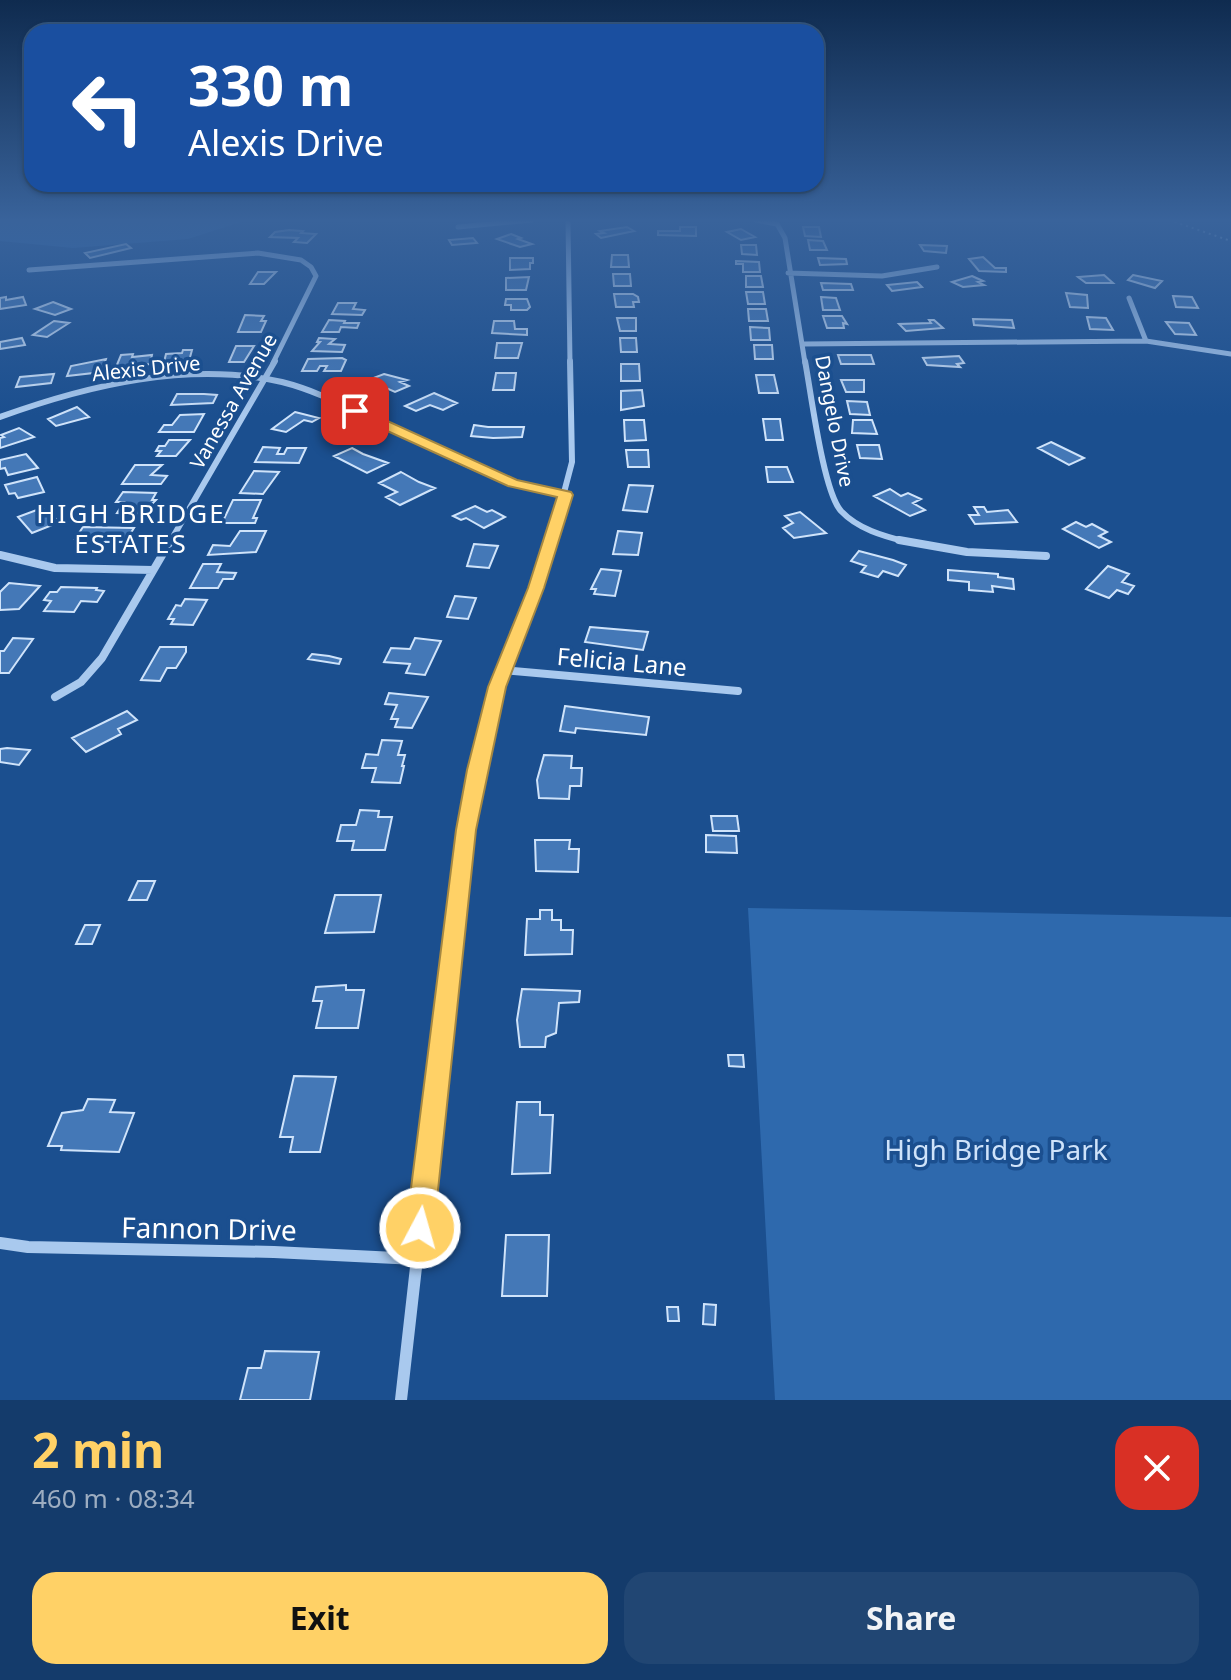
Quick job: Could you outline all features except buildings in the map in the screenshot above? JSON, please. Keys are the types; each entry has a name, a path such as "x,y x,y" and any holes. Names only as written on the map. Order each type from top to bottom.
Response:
{"street":[{"name":"Vanessa Avenue","path":"55,697 74,688 95,667 264,379 314,285"},
{"path":"401,1400 466,830 489,715 502,670 536,588 572,462 569,285"},
{"name":"Dangelo Drive","path":"791,285 829,486 843,513 871,530 904,541 944,549 1046,556"},
{"path":"1129,298 1146,341"},
{"path":"804,344 968,340 1146,341 1231,354"},
{"name":"Alexis Drive","path":"0,417 52,398 119,384 196,377 264,379 333,401 513,483 565,495"},
{"path":"0,555 31,563 153,570"},
{"name":"Felicia Lane","path":"502,670 738,691"},
{"name":"Fannon Drive","path":"0,1243 74,1249 274,1252 416,1259"}],"green space":[{"name":"High Bridge Park","path":"748,908 1231,917 1231,1400 775,1400"}],"district":[{"name":"HIGH BRIDGE ESTATES","path":"131,528"}],"route":[{"path":"355,411 525,488 565,495 536,588 502,670 477,770 466,830 420,1228"}]}
